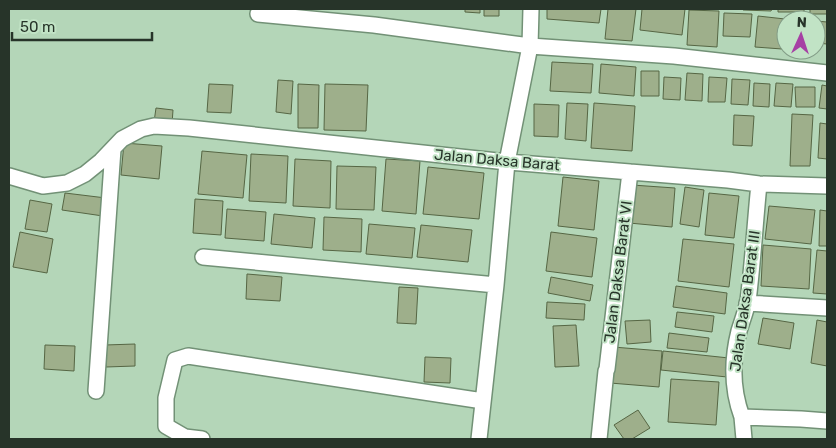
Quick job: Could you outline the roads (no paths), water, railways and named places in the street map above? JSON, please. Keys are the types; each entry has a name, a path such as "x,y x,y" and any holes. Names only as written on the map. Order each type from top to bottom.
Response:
{"street":[{"path":"479,439 507,162 530,46 531,9"},
{"path":"258,14 374,26 530,46 674,56 827,73"},
{"name":"Jalan Daksa Barat","path":"9,176 43,186 67,183 85,174 101,161 122,139 141,129 154,126 507,162 759,184 827,186"},
{"path":"96,391 113,149"},
{"name":"Jalan Daksa Barat VI","path":"599,439 630,172"},
{"name":"Jalan Daksa Barat III","path":"744,439 742,417 735,389 734,365 739,332 747,304 759,184"},
{"path":"203,257 496,285"},
{"path":"747,304 827,308"},
{"path":"202,439 185,437 166,426 166,398 175,360 188,356 483,401"},
{"path":"742,417 827,421"}]}
